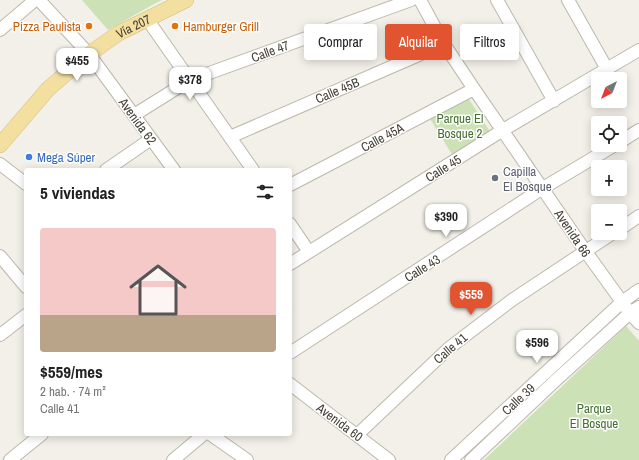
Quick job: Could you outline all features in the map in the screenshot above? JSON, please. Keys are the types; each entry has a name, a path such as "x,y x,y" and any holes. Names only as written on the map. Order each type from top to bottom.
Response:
{"main road":[{"name":"Vía 207","path":"0,145 48,89 90,54 119,33 186,0"}],"street":[{"path":"0,30 34,0"},
{"name":"Avenida 62","path":"40,0 90,54 173,168"},
{"name":"Calle 47","path":"134,115 190,80 411,0"},
{"name":"Avenida 66","path":"420,0 433,24"},
{"path":"497,0 554,101"},
{"path":"568,0 607,69"},
{"path":"147,19 252,168"},
{"name":"Calle 45","path":"292,263 503,130 639,50"},
{"name":"Avenida 66","path":"452,56 622,302 635,310 639,323"},
{"name":"Calle 45B","path":"230,137 407,60"},
{"name":"Calle 45A","path":"292,184 474,89"},
{"path":"627,138 639,130"},
{"path":"109,168 151,139"},
{"name":"Calle 43","path":"292,352 543,188 603,152"},
{"path":"0,164 24,182"},
{"path":"627,224 639,216"},
{"path":"292,227 309,252"},
{"name":"Calle 41","path":"357,435 449,348 512,300 603,240"},
{"path":"0,256 24,284"},
{"name":"Calle 39","path":"451,460 622,302 639,290"},
{"name":"Calle 39","path":"471,460 556,380 635,310"},
{"path":"0,335 24,316"},
{"name":"Avenida 60","path":"292,386 389,460"},
{"path":"10,460 40,436"},
{"path":"173,460 202,436"},
{"path":"213,436 247,460"}],"green space":[{"path":"82,0 162,0 108,30"},
{"name":"Parque El Bosque 2","path":"465,93 491,133 453,156 427,114"},
{"name":"Parque El Bosque","path":"626,326 639,341 639,460 484,460"}],"place":[{"name":"Pizza Paulista","path":"89,26"},
{"name":"Hamburger Grill","path":"175,26"},
{"name":"Mega Súper","path":"29,157"},
{"name":"Capilla El Bosque","path":"495,178"}]}
